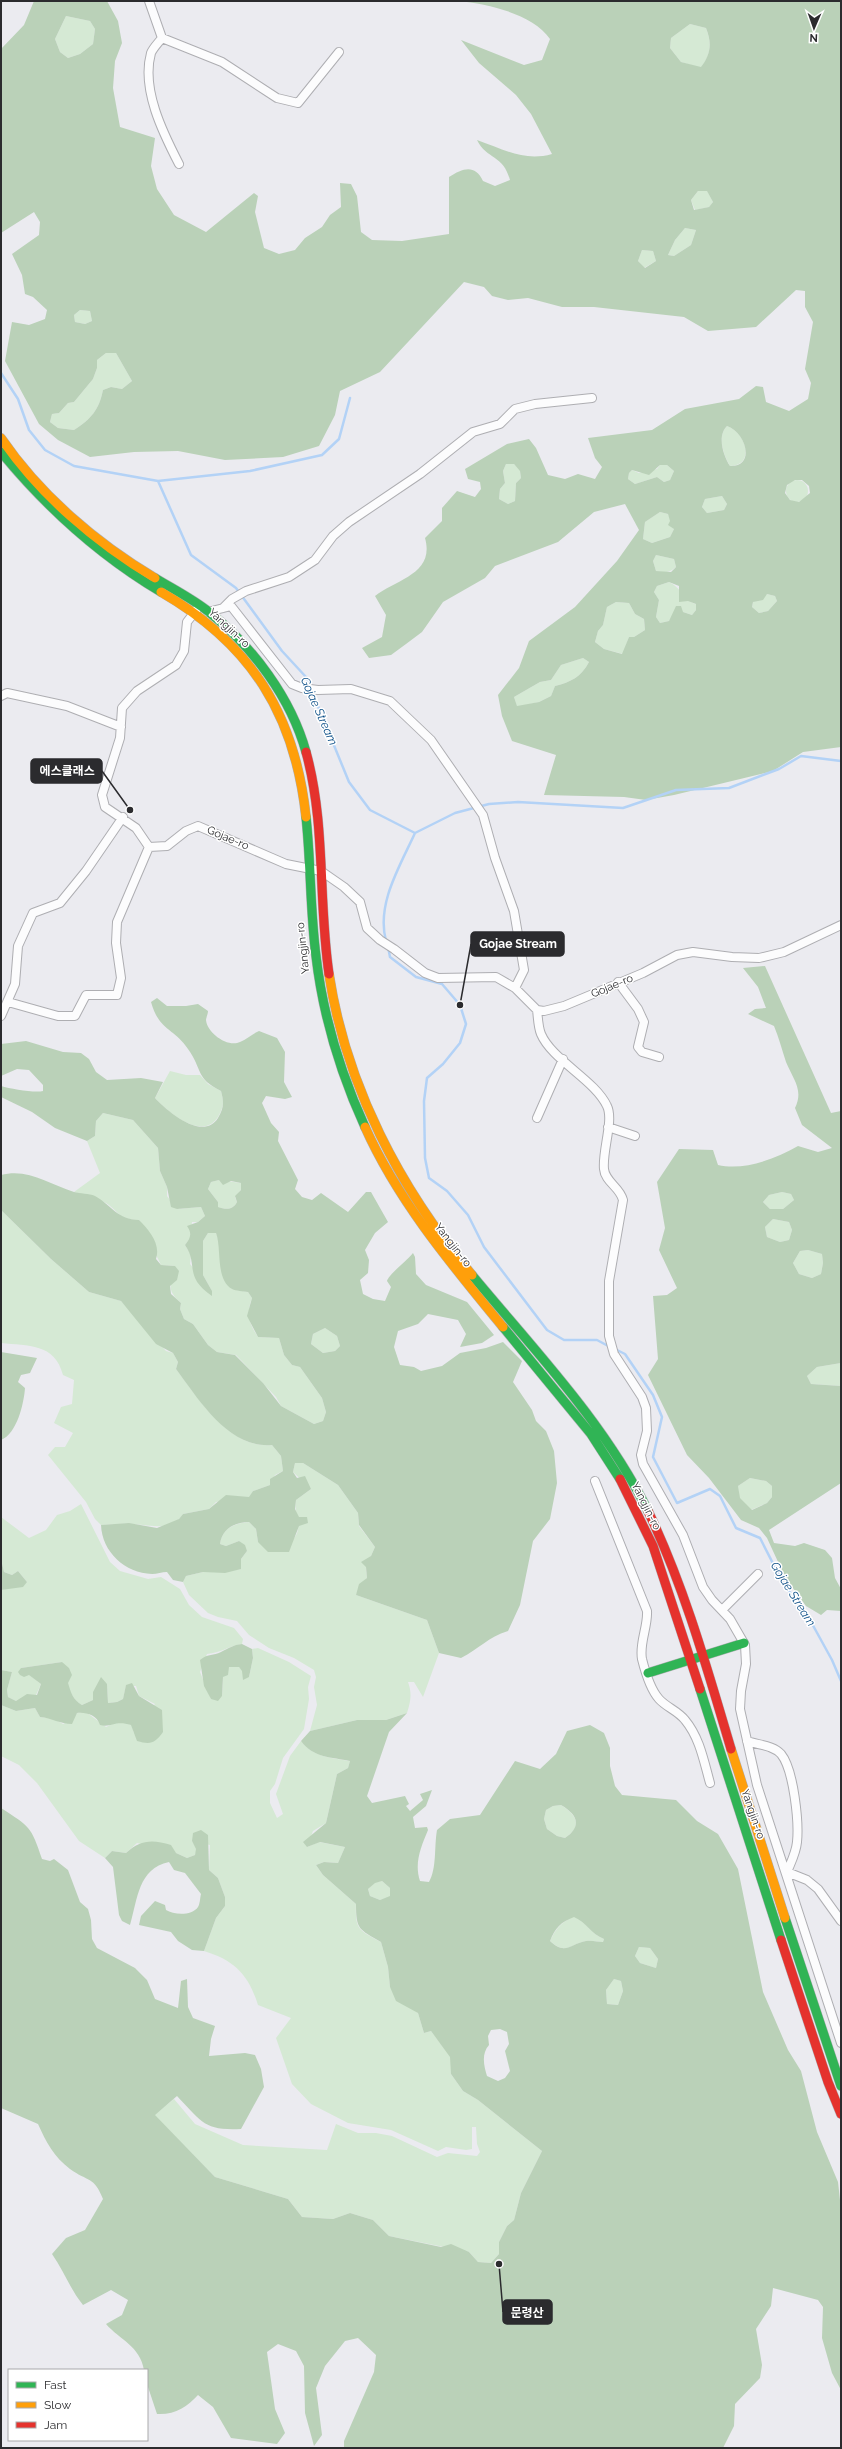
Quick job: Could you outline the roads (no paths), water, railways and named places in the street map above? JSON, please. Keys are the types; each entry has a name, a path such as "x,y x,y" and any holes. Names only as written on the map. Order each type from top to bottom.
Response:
{"main road":[{"name":"Yangjin-ro","path":"1,438 30,474 80,524 115,552 197,609 249,665 272,698 295,750 305,791 312,909 324,1012 332,1043 350,1095 374,1148 425,1229 596,1441 628,1495 653,1546 826,2075 841,2114"},
{"name":"Yangjin-ro","path":"1,452 56,514 84,538 140,579 197,609 208,612 228,629 258,662 275,686 300,732 310,763 318,798 324,924 331,979 340,1027 356,1077 378,1131 404,1182 440,1235 599,1430 633,1481 668,1554 703,1656 737,1772 841,2086"},
{"path":"648,1673 744,1643"}],"street":[{"path":"148,1 162,38 222,62 277,98 298,103 339,52"},
{"path":"162,38 151,52 149,89 162,131 179,164"},
{"path":"223,608 246,592 289,577 315,560 333,536 349,522 420,474 473,432 500,424 515,409 535,404 592,398"},
{"path":"208,612 231,606 292,684 302,688 318,690 351,690 390,701 431,740 472,797 483,815 495,858 514,911 524,970 515,988 537,1010 541,1034 562,1059 605,1102 609,1111 604,1170 607,1178 619,1192 622,1200 609,1281 611,1346 642,1397 646,1408 647,1431 641,1455 644,1464 683,1536 703,1586 712,1600 733,1622 744,1643 747,1657 740,1709 757,1785 787,1872 814,1966 841,2042"},
{"path":"8,1002 58,1016 75,1016 86,995 117,995 121,978 116,943 117,922 149,847 136,828 123,817 105,807 102,795 120,738 122,708 137,691 176,665 184,651 187,622 197,609"},
{"path":"1,696 7,693 67,706 121,726"},
{"path":"1,1016 15,984 18,946 33,913 60,903 86,871 123,817"},
{"name":"Gojae-ro","path":"149,847 167,846 186,831 198,826 286,864 321,871 344,887 360,902 367,928 380,940 425,973 438,978 496,977 515,988"},
{"name":"Gojae-ro","path":"537,1010 544,1011 564,1006 618,982 643,973 677,955 694,952 732,957 759,958 784,952 841,925"},
{"path":"618,982 638,1009 644,1022 638,1047 642,1052 659,1057"},
{"path":"537,1118 562,1059"},
{"path":"608,1127 635,1136"},
{"path":"595,1481 647,1611 648,1621 642,1648 642,1659 659,1700 674,1709 686,1721 700,1746 710,1783"},
{"path":"722,1610 758,1574"},
{"path":"747,1741 771,1747 781,1754 790,1778 798,1826 795,1852 787,1872"},
{"path":"787,1872 807,1880 818,1889 841,1921"}],"waterway":[{"name":"Gojae Stream","path":"1,373 18,399 29,430 45,450 74,466 158,481 191,555 236,588 282,651 306,677 349,782 370,810 415,833 391,886 387,899 384,913 386,941"},
{"path":"158,481 250,471 322,455 339,439 350,398"},
{"path":"415,833 455,813 489,804 518,802 623,808 676,790 729,788 779,769 801,756 841,761"},
{"name":"Gojae Stream","path":"388,947 390,957 416,977 442,984 460,1005 466,1024 460,1043 443,1064 427,1078 424,1101 425,1158 429,1178 447,1191 468,1215 484,1247 547,1330 564,1340 597,1340 610,1347"},
{"name":"Gojae Stream","path":"615,1349 625,1354 653,1395 662,1417 653,1457 677,1503 710,1489 720,1496 736,1528 760,1538 783,1583 810,1620 832,1660 841,1681"}],"place":[{"name":"에스클래스","path":"130,810"},
{"name":"Gojae Stream","path":"460,1005"},
{"name":"문령산","path":"499,2264"}]}
